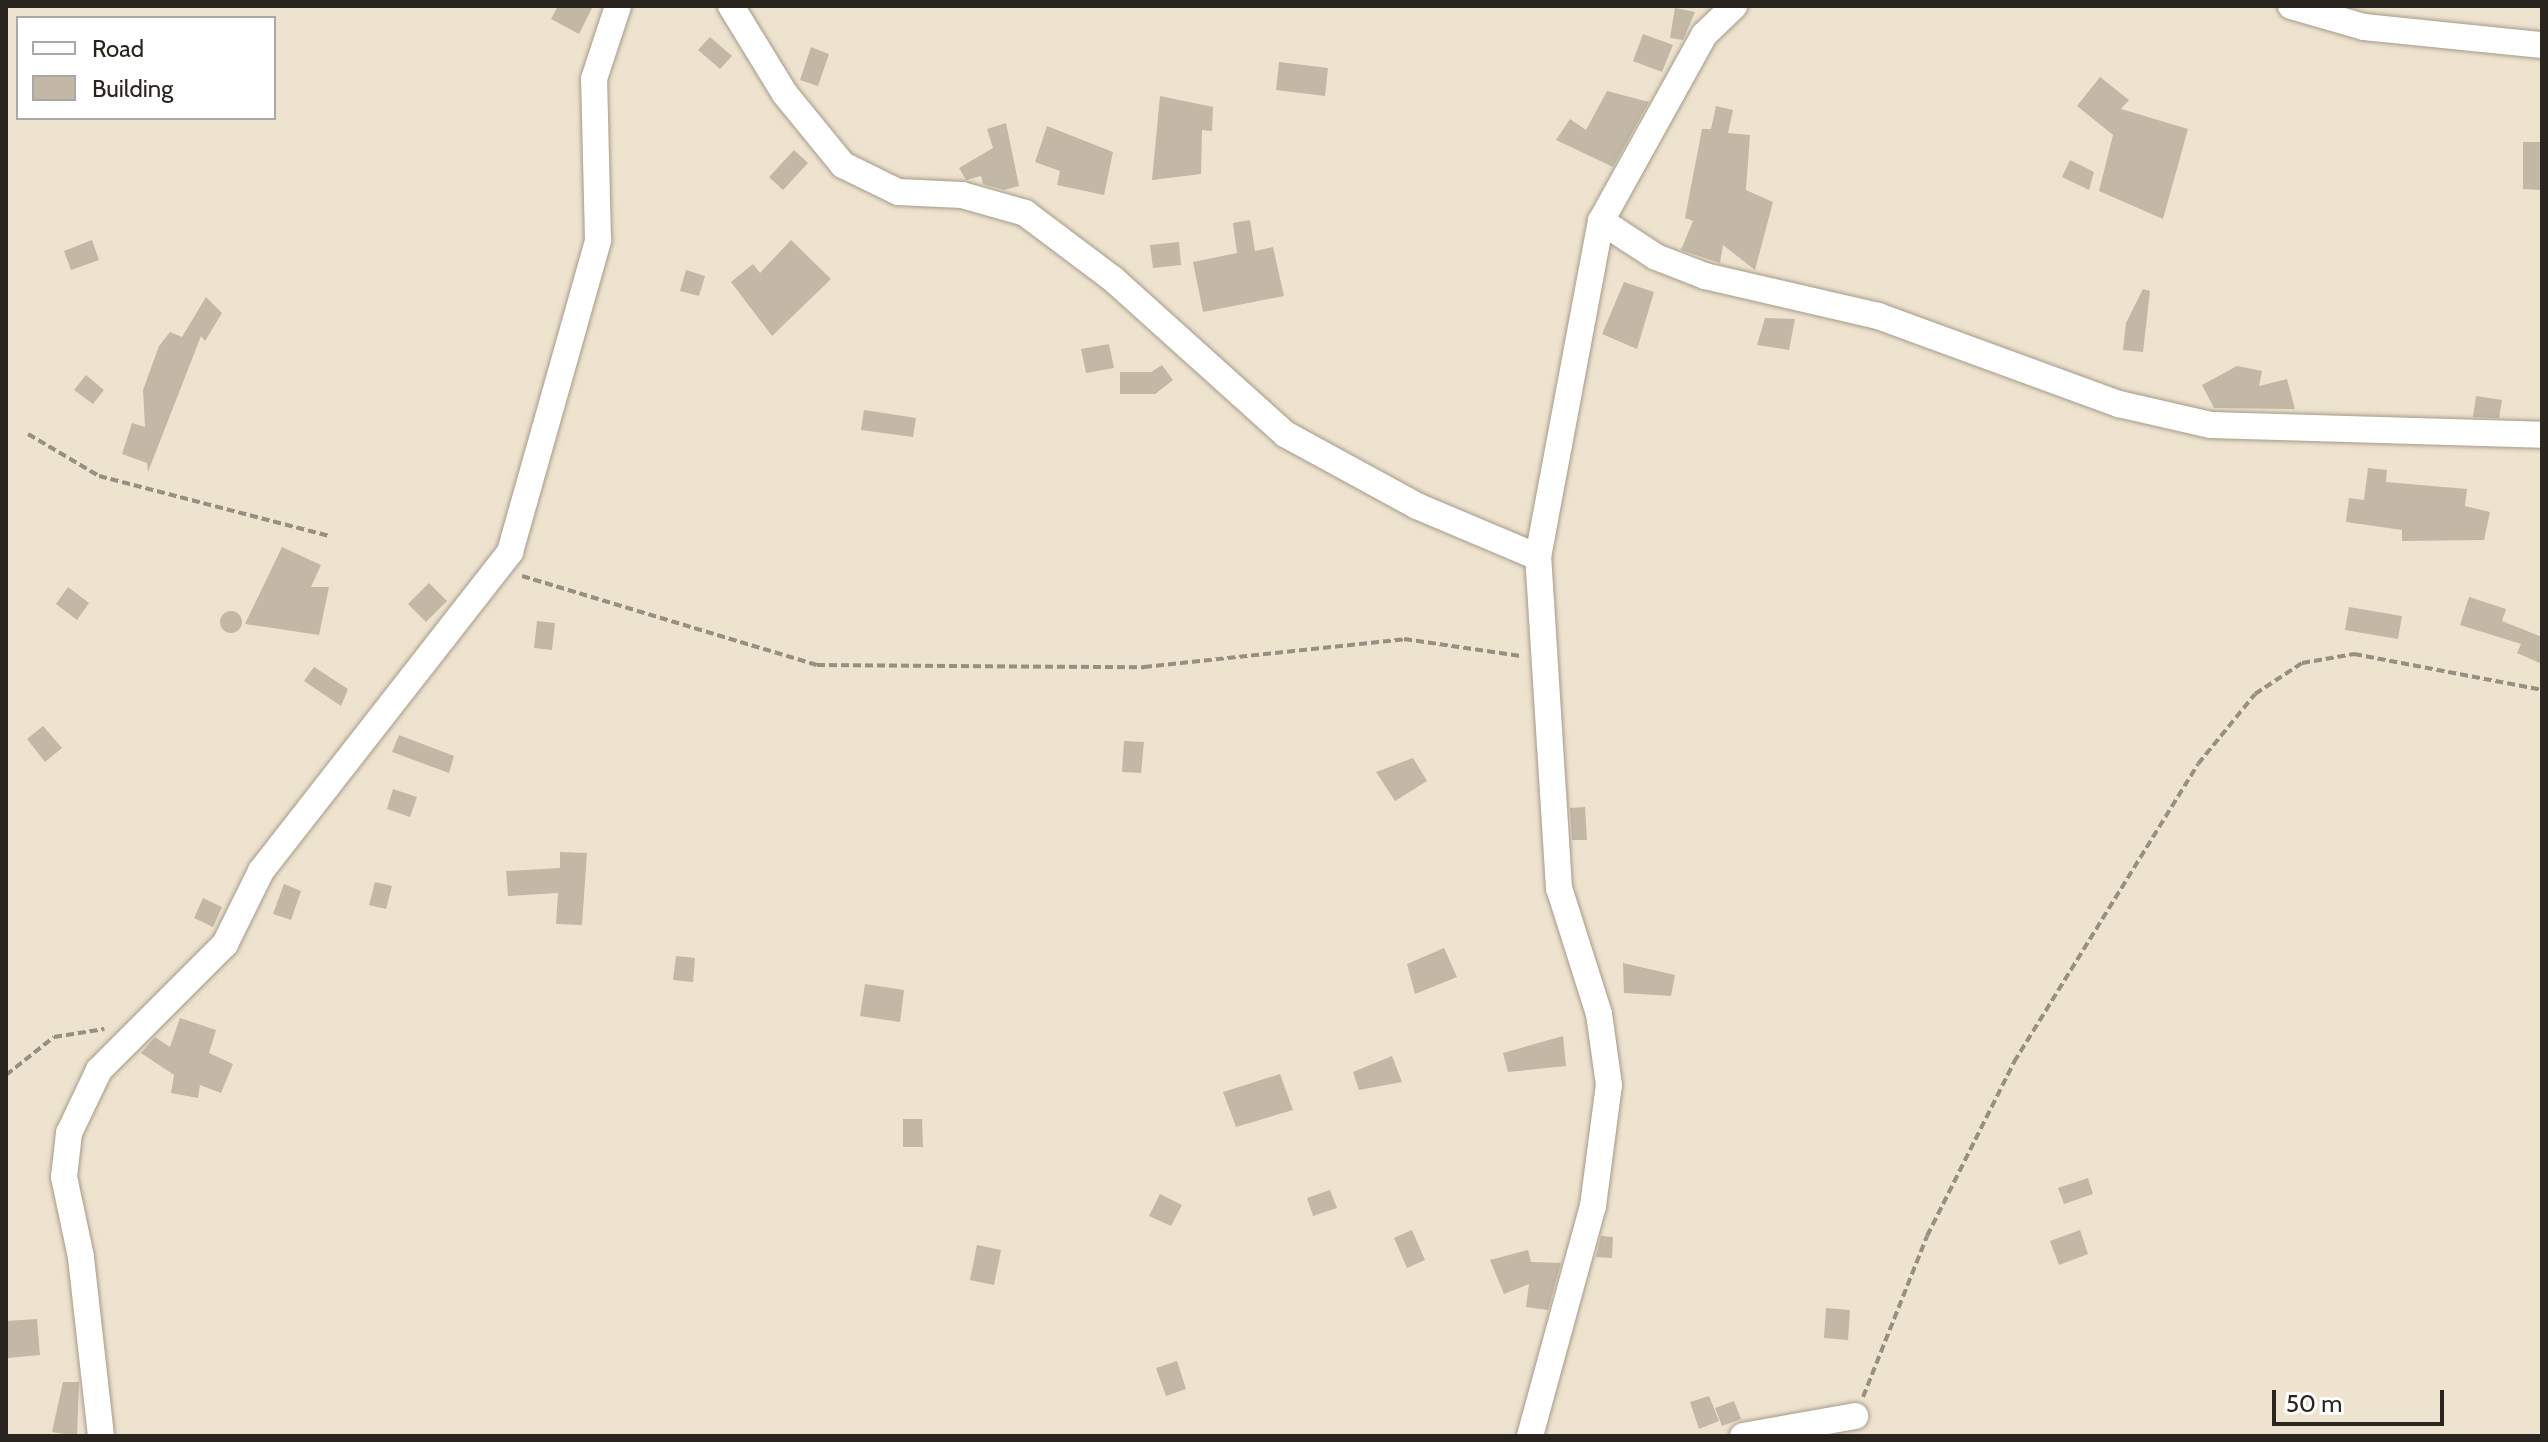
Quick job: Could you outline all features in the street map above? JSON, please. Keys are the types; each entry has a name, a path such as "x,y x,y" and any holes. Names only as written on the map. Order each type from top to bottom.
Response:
{"street":[{"path":"101,1436 64,1177 69,1133 99,1070 225,944 261,871 510,552 598,240 594,79 618,6"},
{"path":"731,6 785,94 843,165 898,192 962,195 1025,213 1113,279 1285,434 1417,506 1538,557"},
{"path":"1530,1436 1593,1206 1609,1085 1599,1014 1559,888 1548,662 1538,557 1601,221 1704,35 1734,6"},
{"path":"2291,6 2364,27 2542,45"},
{"path":"1601,221 1656,257 1705,276 1878,316 2119,404 2211,425 2542,435"},
{"path":"1743,1436 1855,1416"}],"path":[{"path":"28,434 99,476 329,536"},
{"path":"496,569 817,665 1144,667 1404,639 1548,662"},
{"path":"1855,1416 1927,1236 2014,1062 2198,764 2255,694 2302,663 2354,654 2542,690"},
{"path":"6,1075 54,1037 150,1021"}],"building":[{"path":"558,6 593,6 579,34 551,19"},
{"path":"1675,8 1695,12 1683,40 1670,38"},
{"path":"1643,34 1673,45 1662,72 1633,61"},
{"path":"710,37 732,56 720,69 698,50"},
{"path":"811,47 829,54 818,86 800,80"},
{"path":"1279,62 1328,68 1325,96 1276,90"},
{"path":"2100,77 2129,100 2121,109 2188,129 2163,219 2099,191 2113,135 2077,106"},
{"path":"1607,91 1649,102 1613,167 1556,140 1570,119 1586,130"},
{"path":"1160,96 1213,107 1212,131 1202,130 1201,174 1152,180"},
{"path":"1716,106 1733,110 1728,133 1750,135 1746,190 1773,202 1755,270 1723,245 1720,263 1681,250 1693,221 1685,218 1702,129 1711,129"},
{"path":"1006,123 1019,186 1004,190 983,184 981,176 966,180 959,168 993,148 987,129"},
{"path":"1047,126 1113,152 1104,195 1057,185 1060,171 1035,162"},
{"path":"2523,142 2542,142 2542,190 2523,189"},
{"path":"794,150 808,163 783,190 769,177"},
{"path":"2070,160 2094,172 2089,190 2062,177"},
{"path":"1250,220 1255,251 1273,247 1284,296 1203,312 1193,262 1237,253 1233,223"},
{"path":"92,240 99,260 71,270 64,251"},
{"path":"791,240 831,279 772,336 731,282 753,264 760,273"},
{"path":"1179,242 1181,265 1153,268 1150,245"},
{"path":"686,270 705,276 699,296 680,291"},
{"path":"1624,282 1654,292 1637,349 1602,334"},
{"path":"2143,289 2150,291 2143,352 2123,350 2126,323"},
{"path":"206,297 222,313 205,341 201,336 148,472 147,463 122,454 132,423 145,427 143,390 159,346 170,332 182,337"},
{"path":"1765,318 1795,319 1789,350 1757,345"},
{"path":"1109,344 1114,368 1086,373 1081,349"},
{"path":"1162,365 1173,380 1155,394 1120,394 1120,372 1151,372"},
{"path":"2237,366 2262,371 2259,386 2287,379 2295,409 2214,408 2202,385"},
{"path":"86,375 104,390 93,404 74,390"},
{"path":"2476,396 2502,400 2499,418 2473,417"},
{"path":"864,410 916,418 913,437 861,430"},
{"path":"2368,468 2387,470 2386,482 2467,489 2465,506 2490,512 2484,540 2402,541 2402,530 2346,522 2349,498 2364,500"},
{"path":"282,547 321,565 311,587 329,587 319,635 245,624"},
{"path":"429,583 447,601 426,622 408,604"},
{"path":"68,587 89,603 77,620 56,604"},
{"path":"2469,597 2506,609 2502,621 2542,637 2542,664 2517,653 2521,644 2460,625"},
{"path":"2349,607 2402,616 2398,639 2345,630"},
{"path":"231,611 239,614 242,622 239,630 231,633 223,630 220,622 223,614"},
{"path":"537,621 555,623 552,650 534,648"},
{"path":"314,667 348,689 341,706 304,681"},
{"path":"43,726 62,748 45,762 27,739"},
{"path":"399,735 454,756 449,773 392,752"},
{"path":"1124,741 1144,742 1141,773 1122,772"},
{"path":"1413,758 1427,781 1395,801 1376,772"},
{"path":"393,789 417,797 410,817 387,809"},
{"path":"1585,807 1587,840 1572,840 1570,808"},
{"path":"560,852 587,853 582,925 556,924 558,893 508,896 506,871 560,868"},
{"path":"375,882 392,886 386,909 369,905"},
{"path":"284,884 301,891 291,920 273,914"},
{"path":"203,898 222,907 213,927 194,918"},
{"path":"1444,948 1457,977 1415,994 1407,964"},
{"path":"676,956 695,958 693,982 673,980"},
{"path":"1623,963 1675,975 1671,996 1624,993"},
{"path":"865,984 904,990 900,1022 860,1016"},
{"path":"180,1018 216,1030 209,1053 233,1064 221,1093 200,1085 198,1098 171,1093 174,1075 141,1053 155,1037 170,1047"},
{"path":"1563,1036 1566,1066 1508,1072 1503,1053"},
{"path":"1392,1056 1402,1082 1359,1090 1353,1072"},
{"path":"1280,1074 1293,1110 1236,1127 1223,1092"},
{"path":"903,1119 922,1119 923,1147 903,1147"},
{"path":"2088,1178 2093,1194 2064,1204 2058,1188"},
{"path":"1330,1190 1337,1208 1313,1216 1307,1198"},
{"path":"1160,1194 1182,1205 1171,1226 1149,1216"},
{"path":"1412,1230 1425,1260 1407,1268 1394,1238"},
{"path":"2080,1230 2088,1254 2059,1265 2050,1241"},
{"path":"1601,1236 1613,1237 1612,1258 1596,1257"},
{"path":"977,1245 1001,1250 994,1285 970,1280"},
{"path":"1528,1250 1531,1262 1561,1263 1548,1310 1526,1307 1529,1284 1504,1294 1490,1260"},
{"path":"1826,1308 1850,1310 1848,1340 1824,1338"},
{"path":"37,1319 40,1355 8,1358 6,1321"},
{"path":"1177,1361 1186,1389 1166,1396 1156,1368"},
{"path":"63,1382 79,1382 77,1436 52,1432"},
{"path":"1709,1396 1719,1421 1699,1429 1690,1402"},
{"path":"1734,1401 1741,1419 1722,1426 1715,1408"}]}
